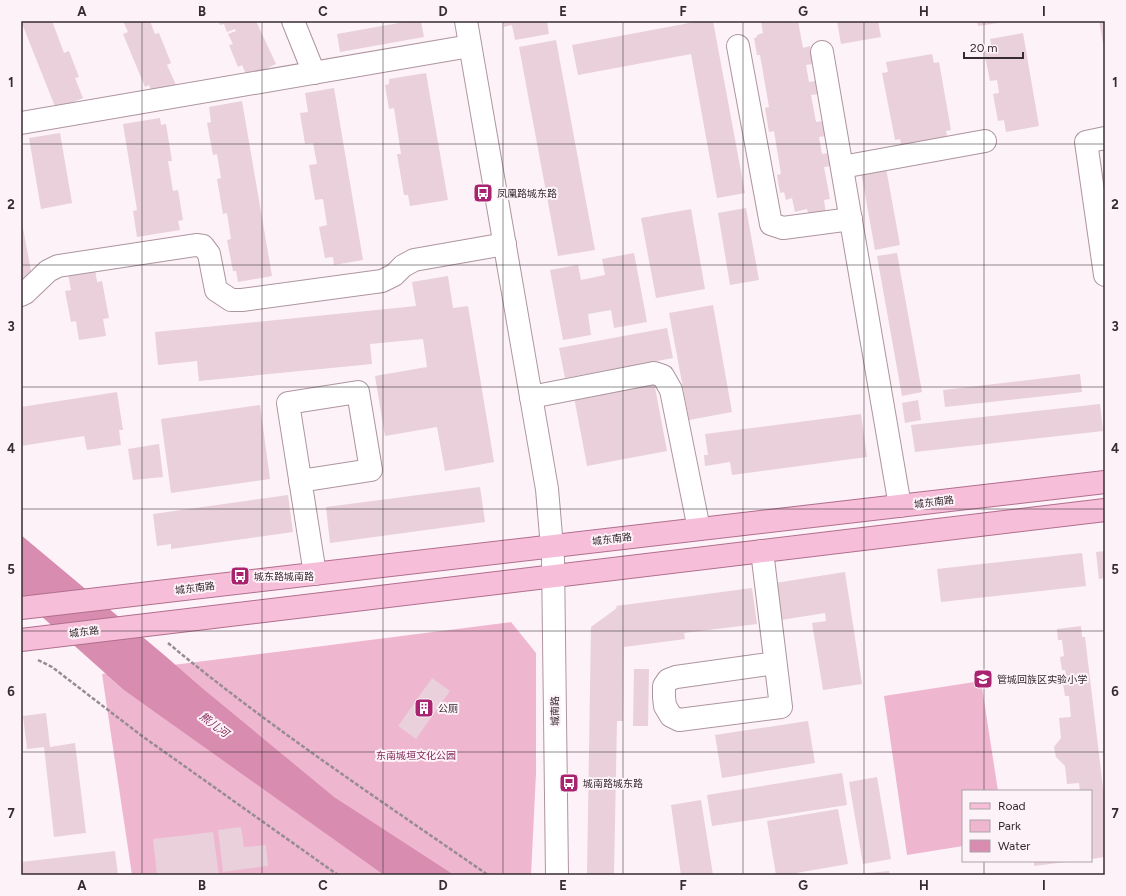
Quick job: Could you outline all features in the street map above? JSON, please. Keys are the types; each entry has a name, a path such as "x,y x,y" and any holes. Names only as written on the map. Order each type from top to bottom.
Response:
{"main road":[{"name":"城东南路","path":"21,608 1105,482"},
{"path":"147,625 1105,510"},
{"name":"城东路","path":"21,640 147,625"}],"street":[{"path":"293,21 314,73"},
{"name":"城南路","path":"466,21 547,488 553,576 557,875"},
{"path":"21,123 470,46"},
{"path":"738,46 771,224 783,228 851,219"},
{"path":"822,52 900,506"},
{"path":"1105,138 1086,142 1105,275"},
{"path":"842,167 985,141"},
{"path":"21,295 48,271 58,266 196,244 203,246 209,254 216,290 231,300 242,300 382,282 394,275 403,266 414,260 505,244"},
{"path":"531,397 654,373 662,376 671,390 699,529"},
{"path":"300,481 370,470 358,392 288,403 300,481 315,574"},
{"path":"762,551 781,707 679,720 671,716 665,706 664,686 668,680 676,677 775,663"}],"path":[{"path":"147,625 206,675 310,752 488,875"},
{"path":"34,658 52,667 142,736 338,875"}],"green space":[{"name":"东南城垣文化公园","path":"511,622 536,653 536,773 531,875 132,875 102,674"},
{"path":"981,681 998,790 962,790 962,846 907,855 884,696"}],"water":[{"name":"熊儿河","path":"21,535 334,797 454,875 384,875 124,690 21,598"}],"building":[{"path":"21,21 52,21 64,53 69,51 79,77 75,78 83,98 56,109"},
{"path":"123,21 150,21 155,34 159,33 171,63 167,65 176,85 153,95 149,85 145,87 123,34 128,32"},
{"path":"218,21 256,21 276,64 255,74 254,71 246,74 242,65 238,67 229,45 233,44 228,34 236,31 235,29 227,32 224,24 220,25"},
{"path":"410,21 421,21 424,37 340,52 337,34"},
{"path":"503,21 547,21 549,34 515,40 512,25 504,27"},
{"path":"700,21 713,21 745,193 717,198 691,54 578,75 572,45"},
{"path":"761,21 798,21 803,48 810,46 813,64 806,65 809,82 816,81 818,94 811,95 816,122 823,121 826,136 819,137 822,154 829,153 831,166 824,167 830,199 824,200 826,214 809,217 807,209 795,212 792,198 786,200 784,192 780,193 777,175 781,174 774,131 769,132 765,108 769,107 760,55 757,55 754,38 763,33"},
{"path":"837,21 878,21 881,37 841,44"},
{"path":"977,21 1004,21 1004,22 978,26"},
{"path":"1099,21 1105,21 1104,49"},
{"path":"1023,33 1039,126 1006,132 1004,120 998,121 993,94 999,93 997,80 990,81 984,51 992,49 990,39"},
{"path":"556,40 595,250 558,256 519,47"},
{"path":"932,54 934,63 939,62 951,130 946,131 948,140 902,149 900,139 895,140 882,73 888,72 886,62"},
{"path":"426,73 448,200 410,206 408,195 404,195 397,154 401,154 394,108 389,109 385,85 389,84 389,79"},
{"path":"334,88 363,260 334,265 333,257 325,258 319,227 327,225 323,199 315,200 309,165 317,164 313,143 305,144 300,113 308,112 305,93"},
{"path":"242,101 272,276 238,282 236,271 233,271 227,240 231,239 227,213 223,214 217,179 221,178 217,154 213,155 207,123 211,122 209,107"},
{"path":"160,118 161,125 166,124 172,161 168,161 173,191 178,190 183,220 178,221 180,230 137,237 133,211 137,210 123,124"},
{"path":"60,133 72,203 41,209 29,138"},
{"path":"886,168 900,245 875,250 861,172"},
{"path":"746,208 759,280 730,285 718,213"},
{"path":"691,209 705,289 656,298 641,218"},
{"path":"21,218 32,276 21,278"},
{"path":"634,253 647,322 614,328 611,310 588,314 591,335 563,340 550,270 578,265 581,280 605,275 602,259"},
{"path":"897,253 922,392 902,396 877,256"},
{"path":"95,269 97,282 102,281 109,318 103,319 106,336 79,340 76,321 71,322 65,291 71,290 68,274"},
{"path":"448,276 453,308 468,306 494,462 445,471 437,427 385,436 375,376 427,367 423,339 370,344 372,364 199,381 197,361 158,365 155,332 416,306 412,282"},
{"path":"713,305 732,412 689,420 669,313"},
{"path":"667,328 673,358 565,378 559,348"},
{"path":"1080,374 1082,392 945,407 943,390"},
{"path":"654,382 667,451 587,466 574,397"},
{"path":"117,392 123,430 119,430 121,445 87,450 84,436 21,446 21,407"},
{"path":"918,400 921,420 905,423 902,403"},
{"path":"1100,404 1103,431 915,452 911,425"},
{"path":"260,405 270,479 171,493 161,419"},
{"path":"861,414 867,457 732,475 730,462 705,466 704,455 708,455 705,434"},
{"path":"159,444 163,477 133,480 128,449"},
{"path":"480,487 485,522 330,543 326,507"},
{"path":"288,495 293,532 171,549 171,544 157,546 153,514"},
{"path":"1105,551 1105,578 1099,579 1096,552"},
{"path":"1082,553 1086,586 941,602 937,569"},
{"path":"845,572 862,684 823,690 812,623 826,621 825,613 781,620 775,583"},
{"path":"752,588 757,624 684,633 685,639 624,647 623,721 617,721 614,875 587,875 591,627 617,608 616,606"},
{"path":"1081,626 1082,637 1085,637 1105,804 1105,857 1092,859 1092,790 1080,790 1079,783 1067,784 1065,766 1056,757 1054,747 1061,738 1059,718 1071,717 1069,696 1065,696 1063,684 1067,684 1065,670 1062,670 1060,657 1064,656 1062,640 1058,640 1057,629"},
{"path":"634,669 649,669 648,726 633,726"},
{"name":"公厕","path":"432,678 450,691 416,739 398,726"},
{"path":"46,713 50,747 75,743 86,833 54,837 44,747 27,749 23,716"},
{"path":"808,721 815,763 722,778 715,735"},
{"path":"842,773 847,805 712,826 707,795"},
{"path":"877,777 891,859 863,864 849,782"},
{"path":"701,800 713,875 681,875 671,805"},
{"path":"838,809 848,864 785,875 776,875 767,821"},
{"path":"241,827 244,847 266,845 268,866 223,872 218,830"},
{"path":"213,832 219,875 157,875 153,839"},
{"path":"115,851 118,875 21,875 21,862"},
{"path":"1034,862 1066,862 1034,866"},
{"path":"889,871 890,875 858,875 858,874"}],"place":[{"name":"凤凰路城东路","path":"483,193"},
{"name":"城东路城南路","path":"240,576"},
{"name":"管城回族区实验小学","path":"983,679"},
{"name":"公厕","path":"424,708"},
{"name":"城南路城东路","path":"569,783"}]}
